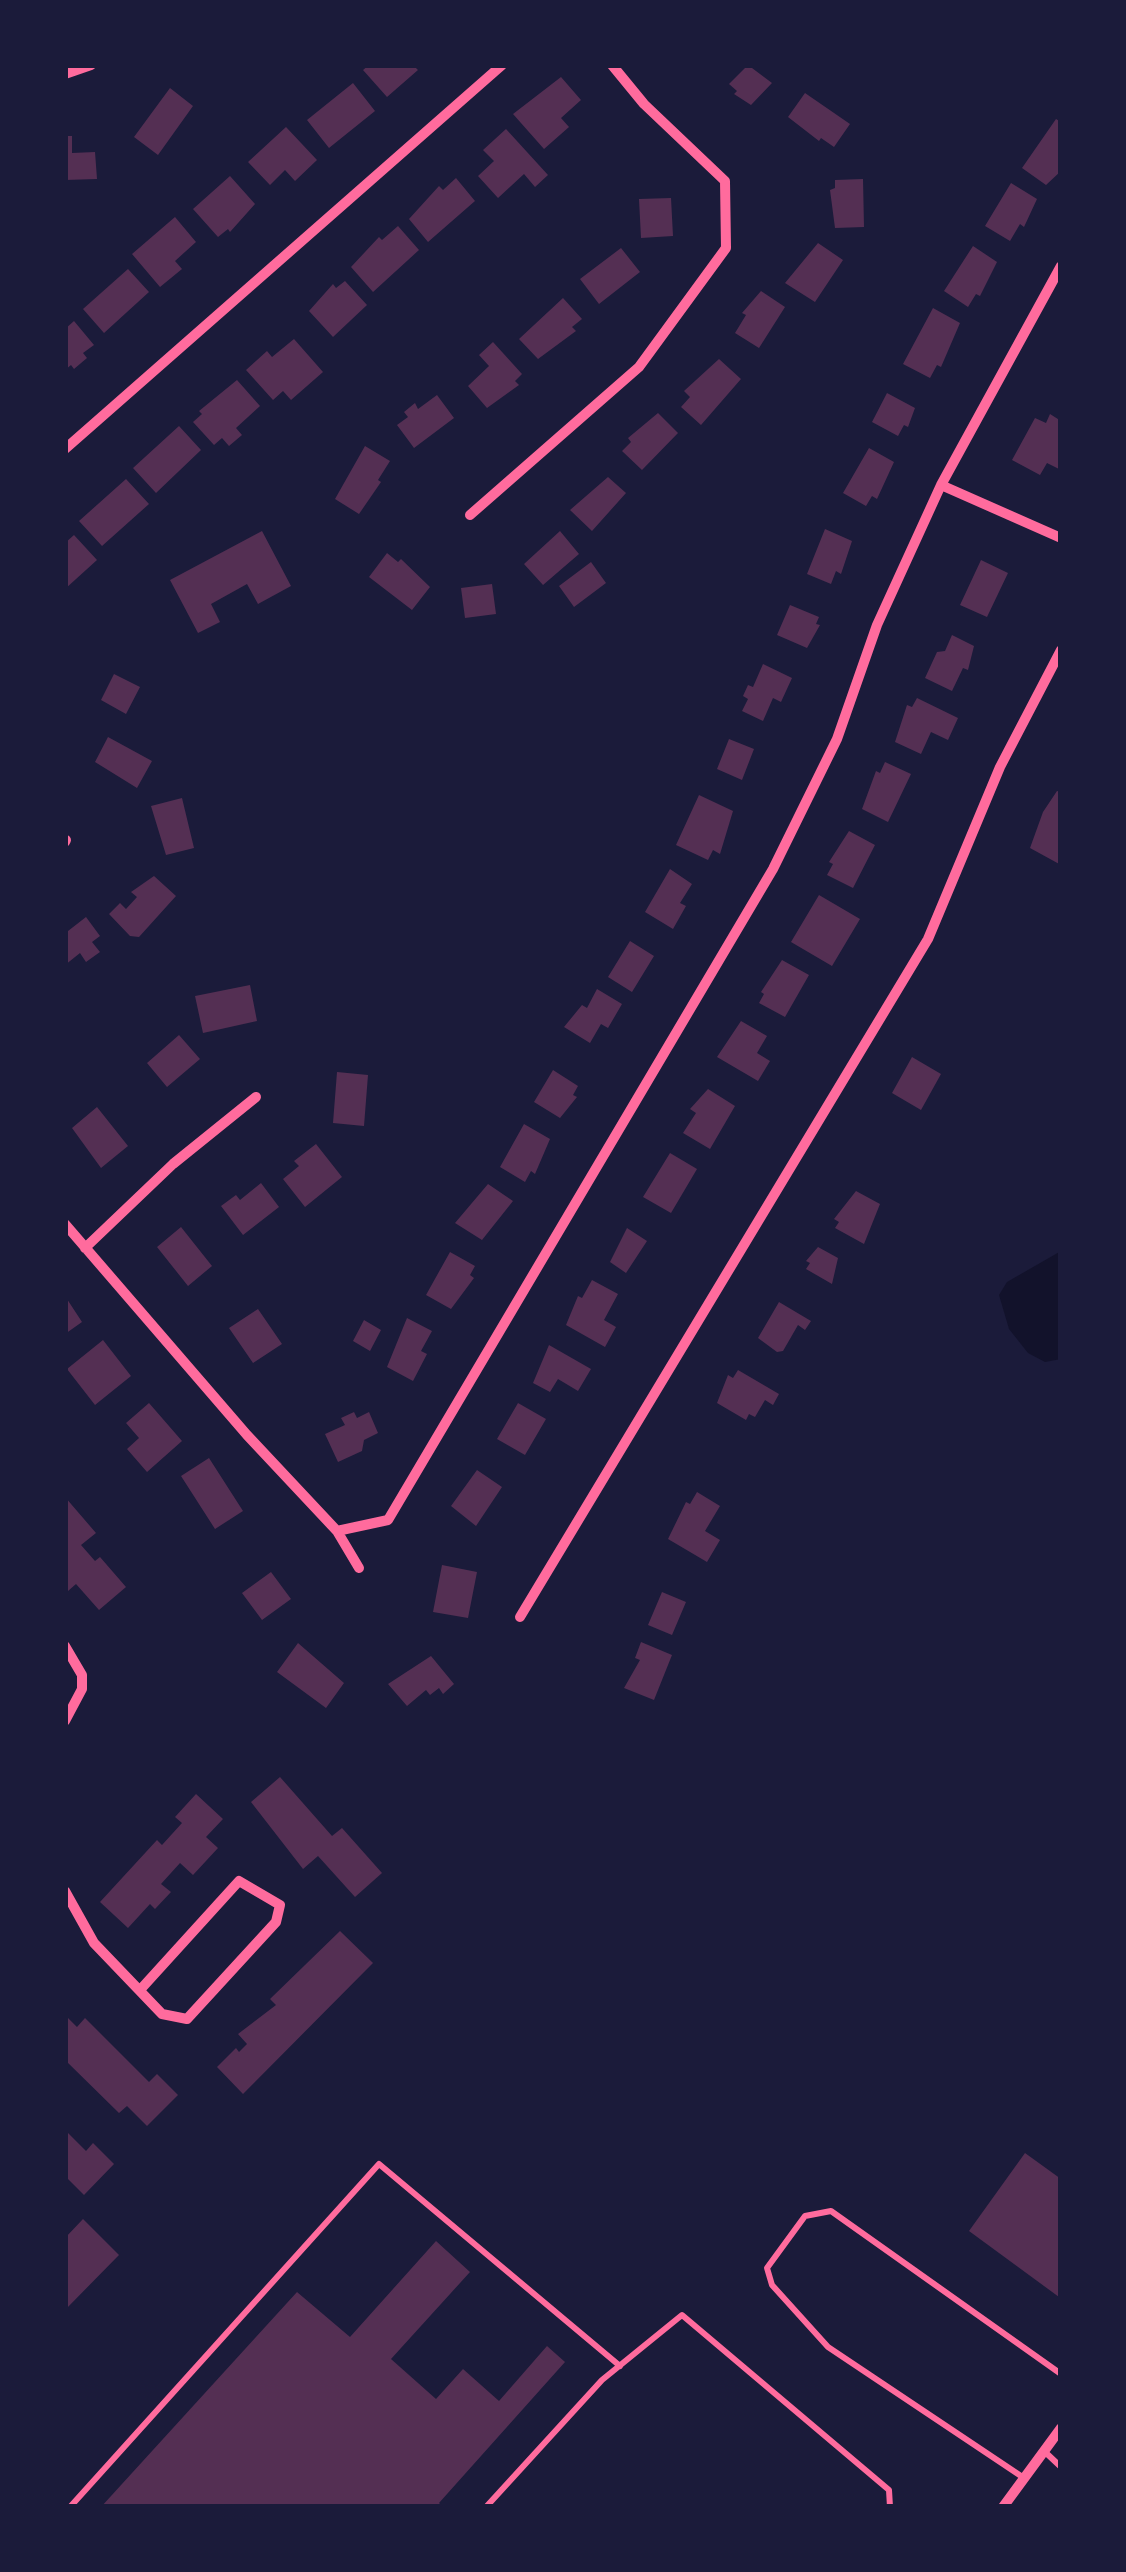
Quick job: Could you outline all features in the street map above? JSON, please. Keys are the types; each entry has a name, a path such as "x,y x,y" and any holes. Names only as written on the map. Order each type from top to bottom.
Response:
{"street":[{"path":"65,74 91,65"},
{"path":"65,449 502,65"},
{"path":"470,516 639,367 726,248 725,181 644,104 612,65"},
{"path":"337,1531 388,1520 763,886 837,739 877,624 941,486 1061,266"},
{"path":"941,486 1061,538"},
{"path":"520,1617 928,939 1000,767 1061,650"},
{"path":"84,1248 173,1164 256,1097"},
{"path":"65,1224 337,1531 360,1568"},
{"path":"65,1646 82,1675 82,1688 65,1721"},
{"path":"65,1891 94,1944 162,2014 187,2020 276,1922 280,1905 239,1881 140,1990"},
{"path":"1003,2507 1061,2428"}],"lane":[{"path":"70,2507 379,2164 620,2366"},
{"path":"1024,2478 828,2347 772,2286 767,2268 804,2216 831,2210 1061,2374"},
{"path":"486,2507 620,2366 682,2316 890,2490 890,2507"},
{"path":"1044,2451 1061,2467"}],"shaded area":[{"path":"1061,1251 1061,1359 1045,1362 1028,1353 1009,1329 999,1295 1007,1282"}],"building":[{"path":"369,65 413,65 418,70 387,97 363,70"},
{"path":"748,65 772,83 751,105 734,94 737,91 729,84"},
{"path":"561,77 581,100 561,118 569,127 544,149 513,114"},
{"path":"353,83 375,111 329,148 307,120"},
{"path":"170,88 193,106 158,155 134,137"},
{"path":"805,93 850,124 834,147 821,138 819,141 788,117"},
{"path":"1056,119 1061,122 1061,171 1046,185 1022,168"},
{"path":"286,127 317,160 295,181 285,170 270,185 248,162"},
{"path":"506,129 548,175 535,187 524,174 498,198 478,176 494,161 483,150"},
{"path":"65,136 72,136 72,153 95,152 97,179 65,180"},
{"path":"230,176 255,204 230,232 228,229 218,237 193,209"},
{"path":"456,178 475,201 428,242 409,219 439,186 443,190"},
{"path":"863,179 864,227 835,228 830,190 835,188 835,180"},
{"path":"1011,183 1037,199 1024,227 1020,224 1010,241 985,226"},
{"path":"671,198 673,236 641,238 639,199"},
{"path":"175,217 196,242 175,261 182,269 160,287 132,254"},
{"path":"398,226 419,250 373,292 351,267 379,237 382,240"},
{"path":"818,243 843,260 815,302 785,283"},
{"path":"973,246 997,262 980,296 976,294 968,307 944,291"},
{"path":"621,248 640,272 599,304 580,279"},
{"path":"128,269 149,292 104,333 83,309"},
{"path":"345,281 367,305 333,337 309,311 333,284 336,288"},
{"path":"761,291 785,307 759,348 735,333 746,315 742,313"},
{"path":"563,298 582,319 572,327 576,331 538,359 519,339"},
{"path":"933,308 960,323 941,367 937,365 930,378 903,364"},
{"path":"74,321 94,345 83,353 87,358 74,369 71,365 65,370 65,329"},
{"path":"294,339 323,372 291,400 283,391 273,400 246,370 267,351 272,357"},
{"path":"493,342 522,374 515,381 519,385 487,408 468,386 489,366 479,355"},
{"path":"719,359 741,379 701,425 681,407 690,397 684,391"},
{"path":"237,380 260,406 236,428 242,435 229,446 222,438 214,445 193,422 202,414 199,411"},
{"path":"887,393 915,408 908,427 904,425 898,436 872,422"},
{"path":"437,395 454,418 414,448 397,425 408,417 404,412 415,403 418,409"},
{"path":"658,413 678,433 642,470 622,451 631,442 628,438"},
{"path":"1050,414 1061,421 1061,470 1047,463 1040,475 1012,460 1035,418 1046,423"},
{"path":"179,426 201,450 156,493 133,468"},
{"path":"365,446 390,461 359,514 335,499"},
{"path":"869,448 894,462 877,499 872,496 866,506 843,493"},
{"path":"608,477 626,493 592,531 570,510"},
{"path":"126,479 149,504 102,546 79,521"},
{"path":"825,529 852,541 841,574 836,571 831,584 807,574"},
{"path":"262,531 291,586 258,604 247,584 211,604 220,622 198,633 170,580"},
{"path":"560,531 579,554 543,585 524,564"},
{"path":"74,535 97,560 65,589 65,543"},
{"path":"387,553 398,562 401,559 430,587 412,610 369,577"},
{"path":"981,560 1008,573 987,617 960,605"},
{"path":"591,562 606,583 574,607 559,586"},
{"path":"492,584 496,614 465,618 461,588"},
{"path":"790,605 819,617 816,624 820,625 807,648 777,635"},
{"path":"952,635 974,646 968,670 963,668 952,691 925,678 937,652 945,651"},
{"path":"763,664 792,678 781,702 773,698 763,721 742,711 748,699 743,696 748,685 753,687"},
{"path":"114,674 140,687 126,714 101,700"},
{"path":"917,698 958,718 948,740 931,732 921,754 895,742 907,705 912,707"},
{"path":"108,737 152,761 137,788 95,762"},
{"path":"729,739 754,749 742,780 717,769"},
{"path":"885,762 911,774 888,822 862,809 876,771 880,773"},
{"path":"1057,791 1061,792 1061,865 1030,848 1043,812"},
{"path":"699,795 733,811 720,854 713,850 708,860 676,845"},
{"path":"182,798 194,848 166,855 151,806"},
{"path":"849,831 875,845 853,888 827,875 833,864 829,862"},
{"path":"670,869 692,884 680,903 686,906 673,929 645,912"},
{"path":"154,876 176,896 139,937 130,936 109,914 120,903 126,909 137,897 131,892"},
{"path":"819,895 860,919 832,966 791,942"},
{"path":"86,917 100,936 92,942 100,952 86,962 80,953 65,965 65,926 68,931"},
{"path":"630,941 654,956 632,992 608,977"},
{"path":"782,960 809,975 785,1017 759,1003 764,994 761,992"},
{"path":"250,985 257,1021 203,1033 195,996"},
{"path":"597,989 622,1004 608,1028 601,1024 590,1043 564,1027 582,1005 587,1008"},
{"path":"741,1021 767,1036 757,1053 770,1061 758,1081 717,1057"},
{"path":"179,1035 200,1059 167,1087 147,1063"},
{"path":"912,1057 941,1074 921,1110 892,1093"},
{"path":"553,1070 578,1086 573,1095 577,1097 560,1118 534,1102"},
{"path":"337,1072 368,1075 364,1126 333,1123"},
{"path":"708,1089 735,1106 710,1149 683,1133 696,1113 690,1109"},
{"path":"97,1107 128,1146 101,1168 72,1128"},
{"path":"524,1124 550,1139 535,1174 531,1171 525,1182 500,1167"},
{"path":"316,1144 342,1177 305,1207 283,1179 299,1166 294,1161"},
{"path":"670,1153 697,1169 671,1213 643,1197"},
{"path":"261,1183 279,1207 243,1235 221,1206 236,1195 240,1200"},
{"path":"488,1184 513,1201 482,1240 455,1223"},
{"path":"856,1191 880,1204 864,1244 835,1228 839,1222 834,1219"},
{"path":"181,1227 212,1266 188,1286 157,1247"},
{"path":"627,1228 647,1241 626,1273 610,1262"},
{"path":"818,1247 838,1258 832,1284 806,1269 810,1263 806,1261"},
{"path":"450,1252 475,1266 470,1275 474,1278 451,1309 426,1295"},
{"path":"592,1280 618,1294 604,1320 616,1327 605,1347 566,1325 578,1296 582,1298"},
{"path":"65,1296 82,1322 65,1334"},
{"path":"779,1302 811,1321 805,1330 798,1325 783,1351 777,1352 758,1338"},
{"path":"258,1309 282,1344 253,1363 229,1328"},
{"path":"407,1318 432,1331 421,1351 427,1354 413,1381 387,1367"},
{"path":"364,1320 381,1330 370,1351 353,1341"},
{"path":"103,1340 131,1376 95,1405 67,1369"},
{"path":"549,1345 591,1369 578,1391 558,1379 550,1392 533,1383"},
{"path":"738,1370 779,1394 773,1405 765,1400 755,1417 749,1414 746,1420 717,1403 728,1375 733,1378"},
{"path":"149,1403 182,1441 147,1472 127,1449 139,1438 126,1423"},
{"path":"518,1403 546,1419 525,1455 497,1439"},
{"path":"354,1412 357,1418 369,1412 378,1433 364,1440 362,1451 338,1462 325,1434 345,1425 341,1418"},
{"path":"209,1458 243,1511 215,1529 181,1476"},
{"path":"477,1470 502,1487 476,1526 451,1506"},
{"path":"697,1492 720,1506 705,1531 720,1540 707,1562 668,1539 686,1502 690,1504"},
{"path":"65,1497 96,1533 81,1545 95,1561 100,1557 126,1587 99,1610 76,1584 68,1591 65,1587"},
{"path":"442,1565 477,1572 468,1618 433,1612"},
{"path":"271,1572 291,1599 262,1620 242,1593"},
{"path":"662,1592 686,1602 672,1635 648,1625"},
{"path":"641,1642 672,1655 654,1700 624,1688 640,1660 635,1658"},
{"path":"298,1643 344,1683 326,1708 277,1672"},
{"path":"431,1656 454,1684 443,1694 439,1688 430,1695 426,1690 407,1706 388,1684"},
{"path":"280,1777 332,1836 342,1828 382,1873 355,1897 318,1856 303,1869 251,1802"},
{"path":"196,1794 223,1819 206,1837 218,1848 193,1875 180,1863 161,1884 171,1892 155,1909 150,1904 128,1928 100,1902 157,1840 162,1845 182,1823 175,1817"},
{"path":"340,1931 373,1963 243,2094 217,2067 236,2048 239,2052 247,2044 238,2034 276,2005 270,1999"},
{"path":"68,2018 77,2027 85,2018 149,2082 157,2074 178,2095 147,2126 127,2106 119,2113 65,2060"},
{"path":"65,2130 86,2151 93,2143 114,2164 84,2195 65,2176"},
{"path":"1025,2153 1061,2179 1059,2297 969,2231"},
{"path":"83,2219 119,2255 65,2310 65,2238"},
{"path":"436,2241 470,2272 391,2359 436,2399 463,2369 499,2401 547,2346 565,2362 439,2503 443,2507 101,2507 297,2292 350,2337"}]}
